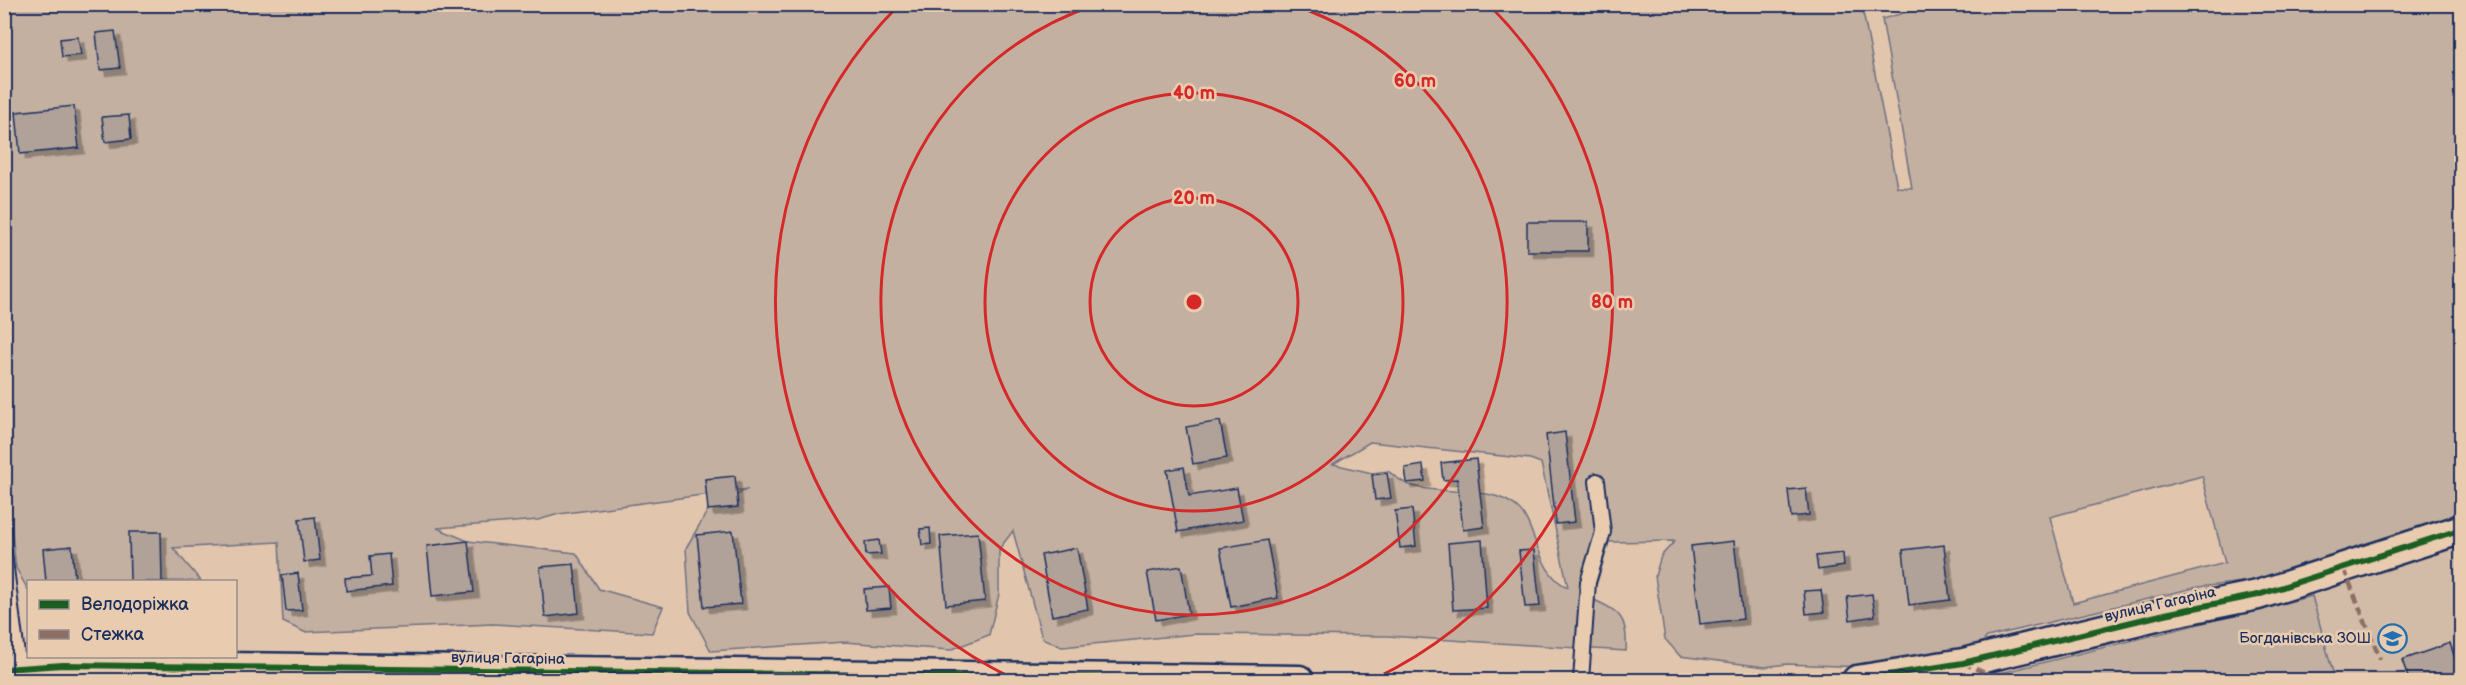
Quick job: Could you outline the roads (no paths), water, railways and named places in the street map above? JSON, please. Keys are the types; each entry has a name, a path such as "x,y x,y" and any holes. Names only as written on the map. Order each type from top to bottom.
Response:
{"street":[{"name":"вулиця Гагаріна","path":"1857,681 1963,663 2165,614 2258,595 2462,529"},
{"name":"вулиця Гагаріна","path":"14,673 63,664 1299,681"}],"lane":[{"path":"1581,681 1588,582 1603,532 1597,482"},
{"path":"4,553 14,673"}],"place":[{"name":"Богданівська ЗОШ","path":"2392,638"}]}
